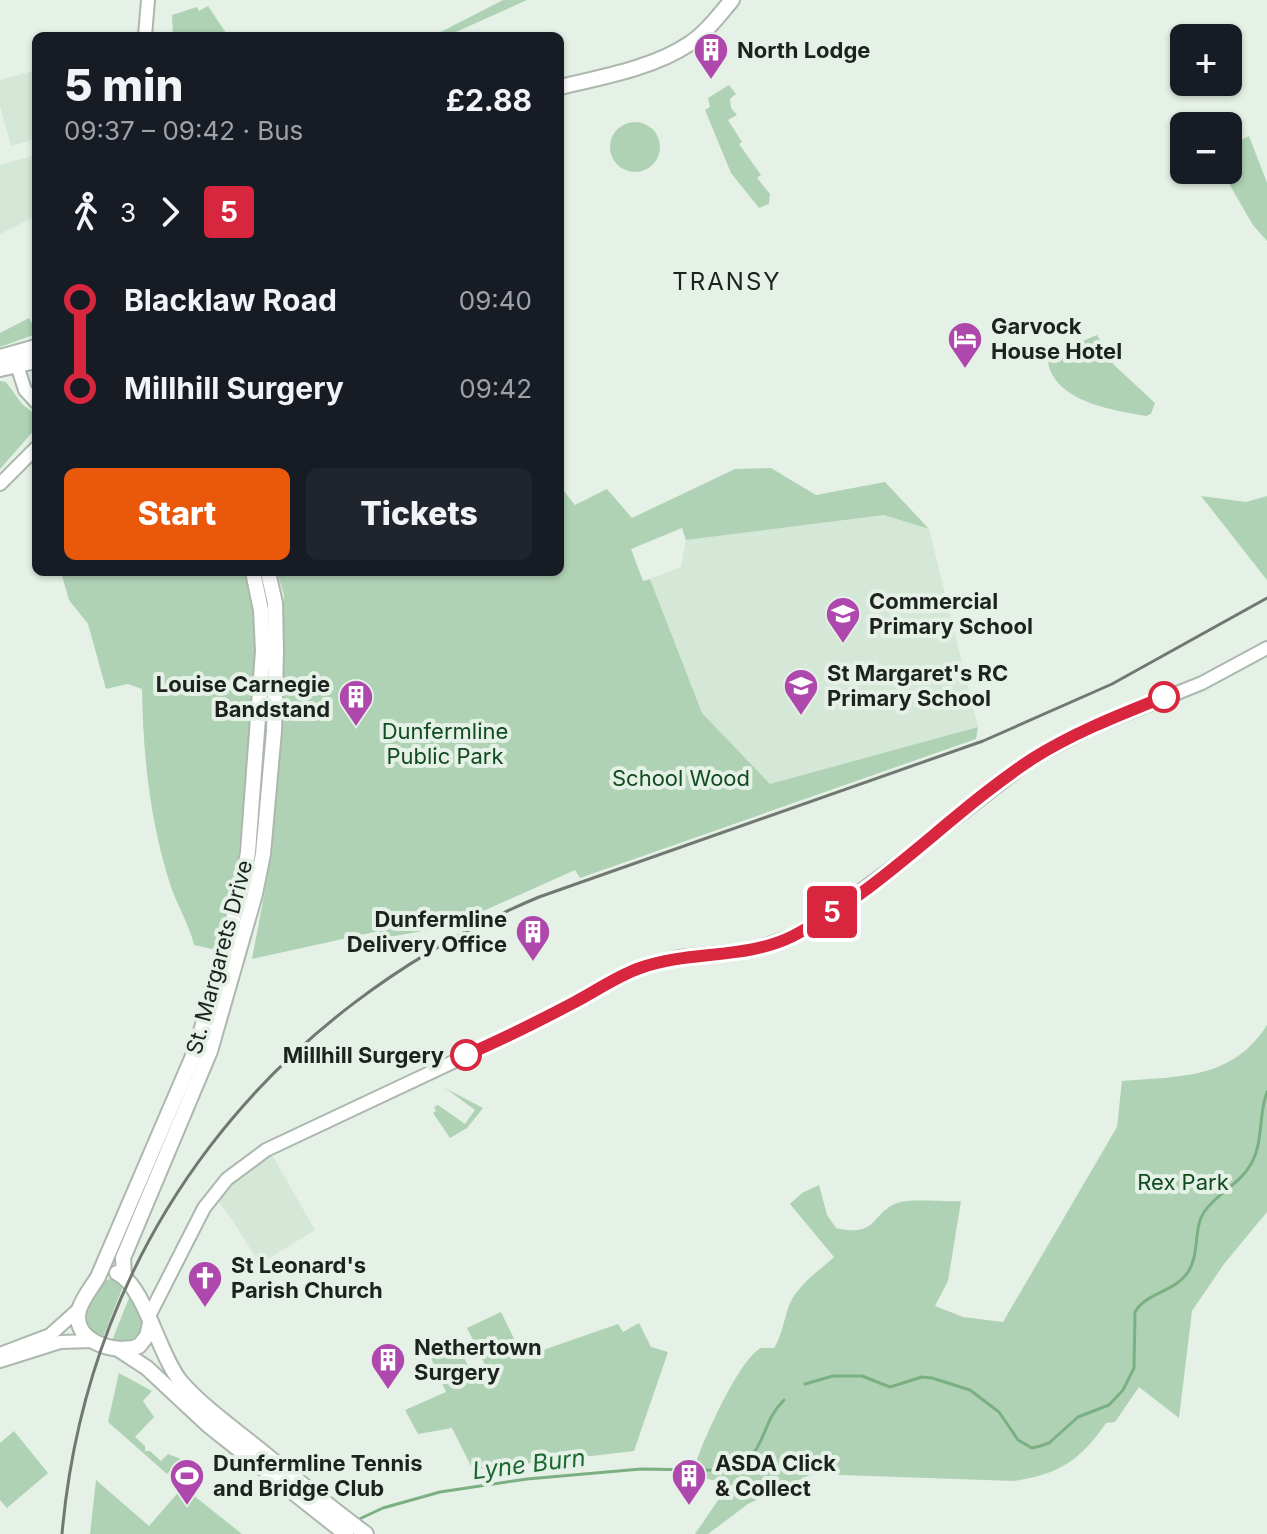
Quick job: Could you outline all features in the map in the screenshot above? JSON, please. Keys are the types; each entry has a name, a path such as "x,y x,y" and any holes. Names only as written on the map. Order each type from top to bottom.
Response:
{"main road":[{"path":"564,86 658,60 675,52 702,34 732,0"},
{"path":"0,369 10,358 32,349"},
{"path":"10,358 32,361"},
{"name":"St. Margarets Drive","path":"254,576 261,610 266,735"},
{"name":"St. Margarets Drive","path":"98,1277 196,1049 241,891 263,762 276,651 275,603 269,576"},
{"name":"St. Margarets Drive","path":"128,1282 123,1258 210,1051 239,957 263,854 263,762"},
{"path":"110,1272 128,1282 149,1320 163,1355 182,1382 351,1529 208,1425 146,1366 117,1349 93,1341 81,1327 79,1309 98,1277 110,1272"},
{"path":"117,1349 139,1346 147,1336 149,1320"}],"street":[{"path":"145,32 148,0"},
{"path":"10,358 25,390 32,398"},
{"path":"0,484 32,452"},
{"path":"149,1320 165,1281 204,1208 227,1179 242,1166 288,1138 519,1031 636,969 663,961 751,950 792,936 826,916 900,862 1032,759 1091,728 1202,683 1267,648"},
{"path":"128,1282 143,1294 151,1293 165,1281"},
{"path":"0,1354 50,1335 79,1309"},
{"path":"0,1361 60,1342 93,1341"}],"shaded area":[{"path":"32,71 32,140 11,146 0,106 0,80"},
{"path":"32,156 32,218 0,234 0,165"},
{"path":"884,515 929,529 978,727 770,785 702,713 650,579 681,567 686,540"},
{"path":"272,1155 315,1230 260,1264 218,1202 237,1180"}],"green space":[{"path":"503,0 527,0 456,32 441,32"},
{"path":"208,6 225,32 173,32 172,15 197,7 199,11"},
{"path":"729,85 736,94 730,99 731,108 737,115 728,120 742,142 739,144 761,175 757,178 770,194 769,204 759,208 731,173 705,110 710,107 708,98"},
{"path":"635,122 652,130 660,147 652,164 635,172 618,164 610,147 618,130"},
{"path":"1249,136 1267,183 1267,241 1253,225 1229,184 1242,184 1242,140"},
{"path":"29,318 32,323 32,335 0,347 0,333"},
{"path":"1097,335 1114,365 1155,403 1151,414 1133,414 1087,402 1073,395 1053,376 1048,362 1054,353"},
{"path":"0,381 6,382 32,412 32,433 0,469"},
{"name":"Dunfermline Public Park","path":"771,468 816,495 885,482 929,529 884,515 686,540 682,528 631,549 643,581 650,579 702,713 770,784 978,727 976,739 580,878 575,870 450,926 384,938 379,931 252,959 272,853 284,595 278,576 564,576 564,491 575,505 607,489 632,518 735,469"},
{"path":"1201,496 1246,502 1267,496 1267,580"},
{"path":"62,576 248,576 254,642 252,708 238,854 230,902 217,950 194,945 164,863 149,789 142,689 128,684 106,689 88,624 69,600"},
{"name":"Rex Park","path":"1267,1025 1267,1212 1224,1264 1192,1311 1179,1418 1139,1387 1115,1422 1106,1423 1087,1447 1067,1464 1044,1474 1014,1481 812,1474 748,1504 708,1534 695,1534 723,1493 723,1482 692,1476 720,1407 752,1355 761,1348 774,1348 796,1293 834,1257 790,1204 802,1193 819,1185 827,1215 836,1228 850,1230 867,1227 897,1203 961,1201 948,1281 935,1306 963,1317 1003,1322 1117,1127 1122,1081 1184,1076 1221,1066 1253,1043"},
{"path":"445,1088 483,1108 467,1128 450,1138 433,1113 436,1111 434,1107 438,1105 465,1124 475,1110"},
{"path":"117,1277 124,1284 102,1340 86,1328 84,1313 103,1281"},
{"path":"131,1293 143,1327 130,1341 111,1343"},
{"path":"501,1312 523,1357 618,1324 623,1332 639,1323 651,1347 668,1352 634,1451 473,1470 452,1428 418,1434 405,1410 446,1392 426,1347 453,1335 473,1376 487,1369 467,1328"},
{"path":"119,1373 152,1391 143,1401 154,1417 135,1437 145,1446 145,1451 150,1451 161,1461 168,1454 181,1459 167,1474 108,1422"},
{"path":"14,1431 48,1473 7,1508 0,1500 0,1443"},
{"name":"Dunfermline Tennis and Bridge Club","path":"96,1480 149,1526 183,1487 242,1534 90,1534"}],"waterway":[{"name":"Lyne Burn","path":"805,1384 833,1376 862,1376 890,1387 922,1377 932,1378 970,1390 999,1412 1018,1440 1032,1448 1049,1443 1078,1417 1109,1405 1123,1390 1134,1368 1135,1312 1140,1305 1176,1284 1188,1272 1204,1212 1241,1177 1255,1155 1267,1092"},
{"name":"Lyne Burn","path":"736,1470 754,1452 776,1409 784,1400"},
{"name":"Lyne Burn","path":"355,1521 383,1508 440,1492 527,1479 641,1469 759,1471"}],"railway":[{"path":"62,1534 79,1427 110,1326 153,1233 209,1148 276,1071 354,1003 442,945 539,897 983,741 1112,684 1267,598"}],"bus line":[{"name":"5","path":"466,1055 519,1031 636,969 679,957 751,950 792,936 826,916 900,862 1032,759 1091,728 1164,697"}],"place":[{"name":"North Lodge","path":"711,81"},
{"name":"Garvock House Hotel","path":"965,370"},
{"name":"Commercial Primary School","path":"843,645"},
{"name":"St Margaret's RC Primary School","path":"801,717"},
{"name":"Louise Carnegie Bandstand","path":"356,728"},
{"name":"Dunfermline Delivery Office","path":"533,963"},
{"name":"Millhill Surgery","path":"466,1055"},
{"name":"St Leonard's Parish Church","path":"205,1309"},
{"name":"Nethertown Surgery","path":"388,1391"},
{"name":"Dunfermline Tennis and Bridge Club","path":"187,1507"},
{"name":"ASDA Click & Collect","path":"689,1507"}],"district":[{"name":"TRANSY","path":"727,281"}],"park label":[{"name":"School Wood","path":"681,778"}]}
